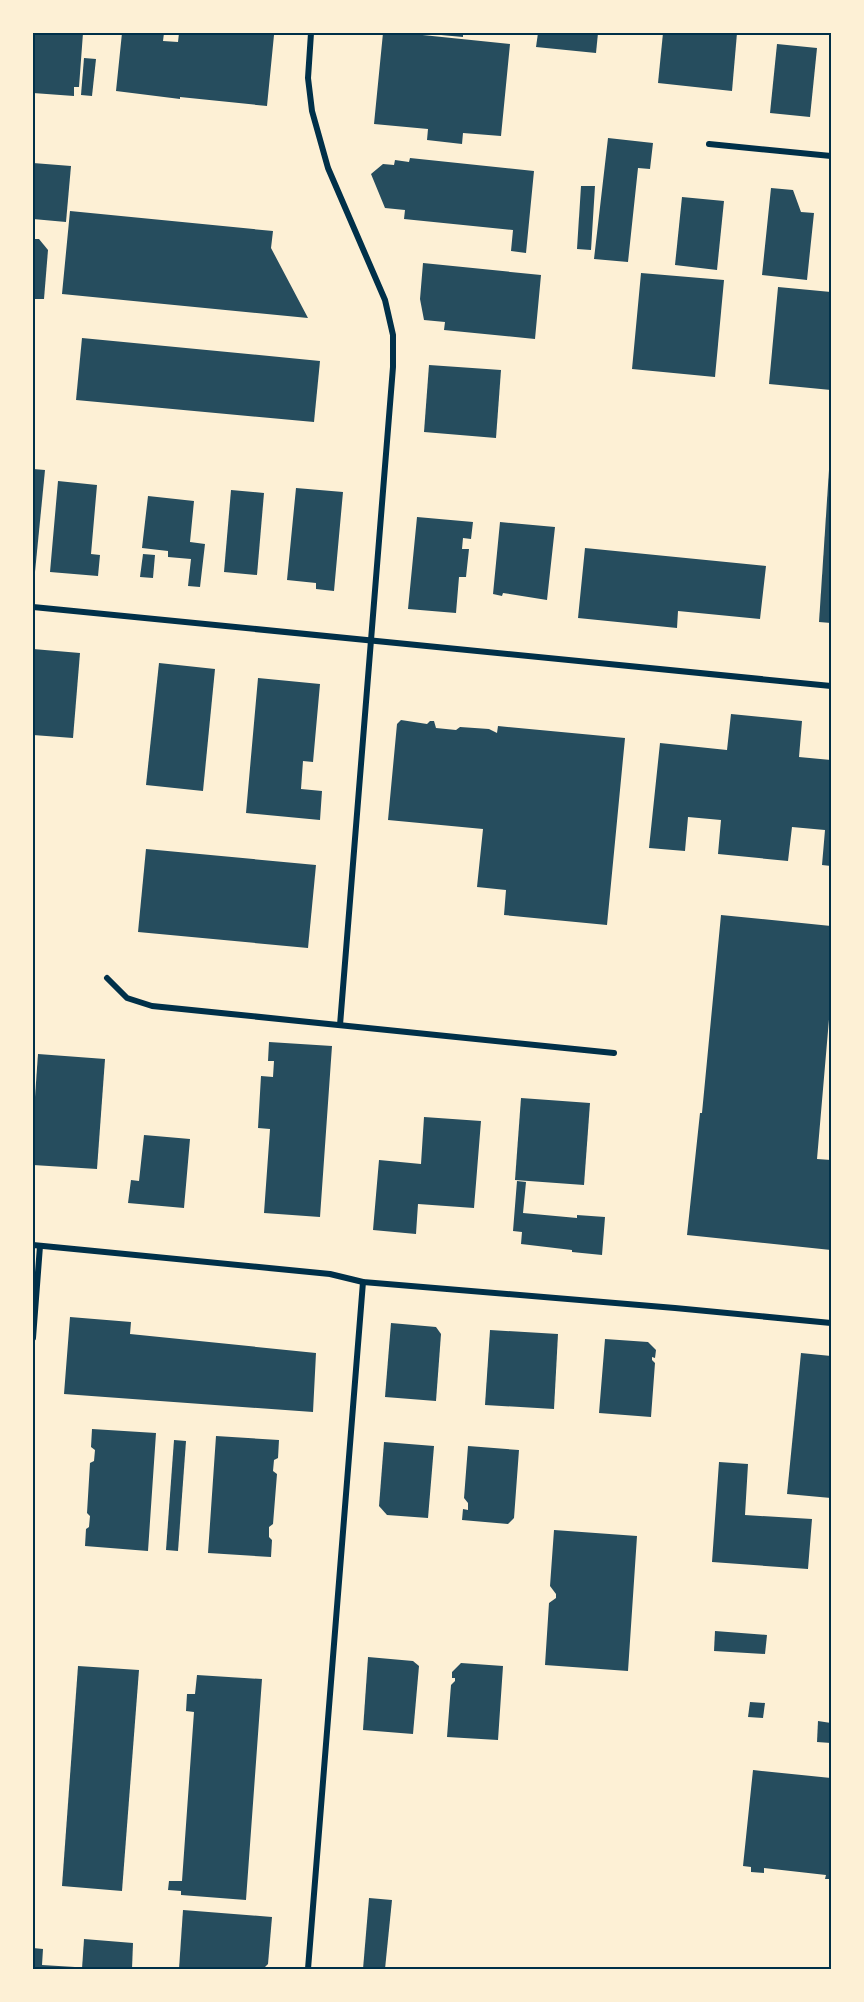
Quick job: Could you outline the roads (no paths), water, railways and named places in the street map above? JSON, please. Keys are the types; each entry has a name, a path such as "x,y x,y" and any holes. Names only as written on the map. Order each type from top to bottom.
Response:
{"street":[{"path":"311,33 308,78 312,111 328,168 382,294 393,335 392,377 340,1025"},
{"path":"709,144 831,156"},
{"path":"33,607 831,686"},
{"path":"107,978 127,998 152,1006 614,1053"},
{"path":"33,1338 36,1245 330,1274 363,1282 831,1323"},
{"path":"308,1969 363,1282"}]}
